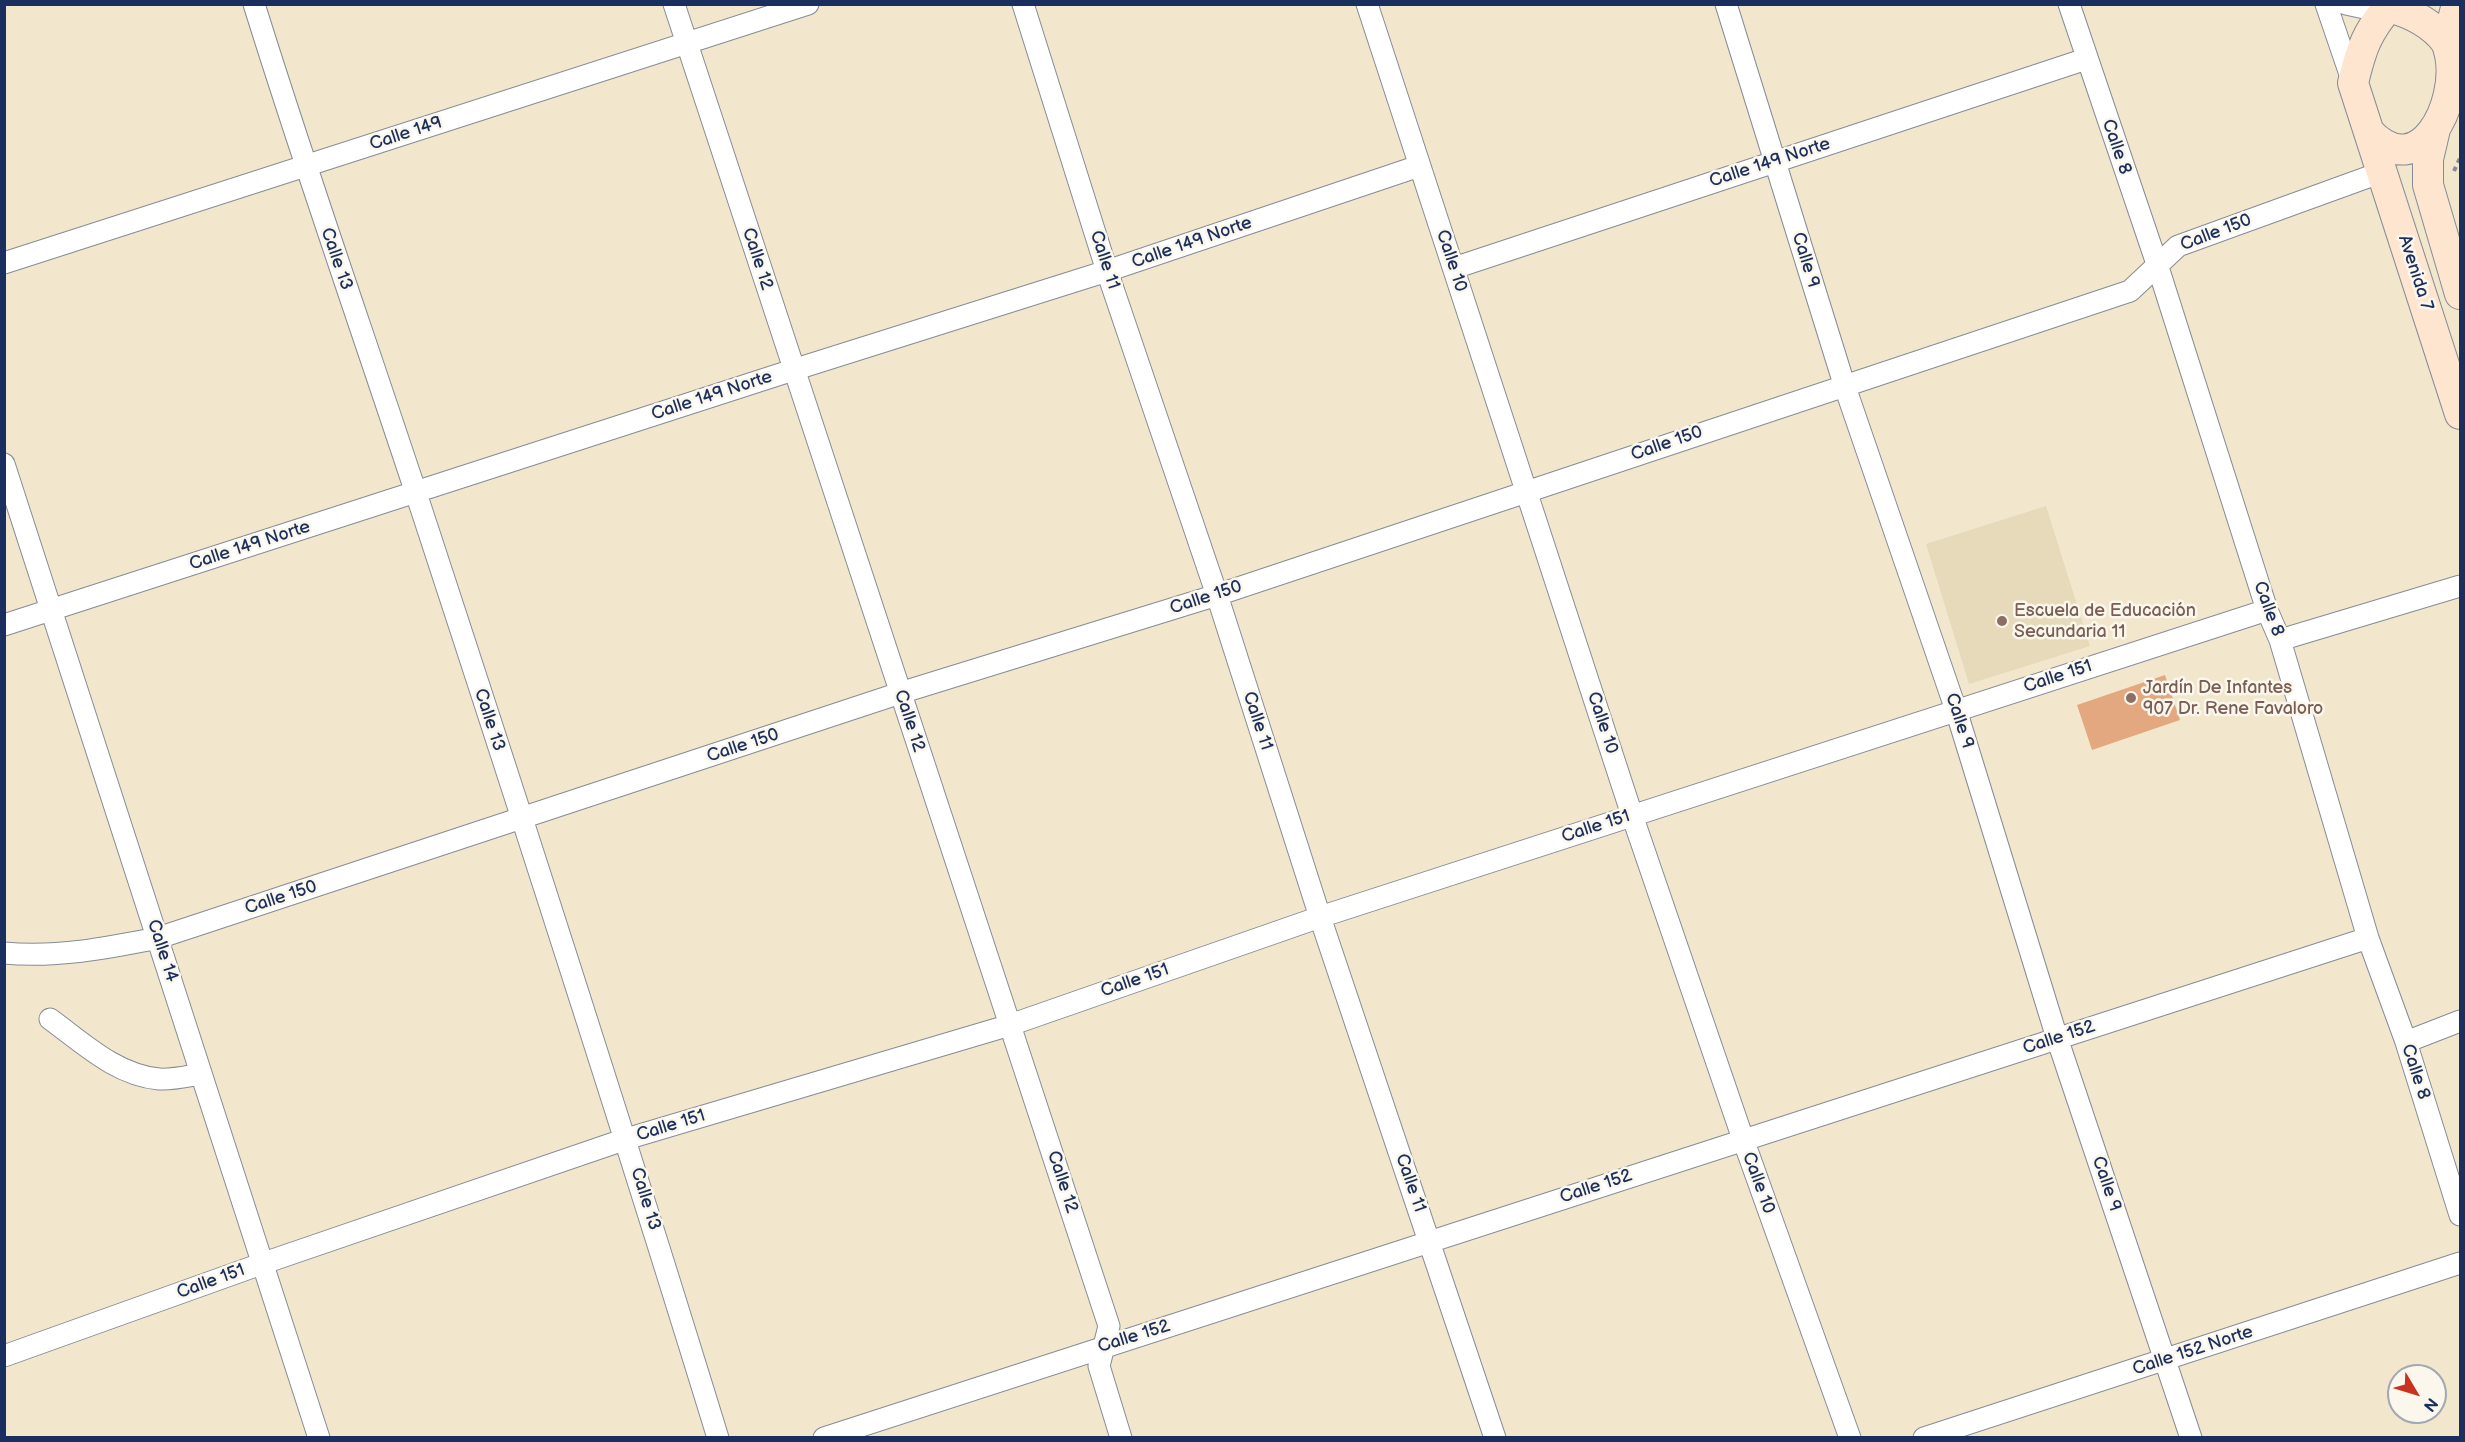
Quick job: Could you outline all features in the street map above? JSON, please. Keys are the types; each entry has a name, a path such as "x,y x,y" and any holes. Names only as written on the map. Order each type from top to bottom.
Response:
{"main road":[{"path":"2447,43 2422,19 2408,12 2388,8 2369,30 2361,48 2353,83 2369,132 2381,145 2394,149 2417,146 2435,129 2447,108 2451,92 2452,64 2447,43 2457,4"},
{"name":"Avenida 7","path":"2435,129 2428,159 2428,185 2460,294"},
{"name":"Avenida 7","path":"2369,132 2460,414"}],"street":[{"name":"Calle 13","path":"254,4 305,167 415,492 626,1139 718,1437"},
{"name":"Calle 12","path":"674,4 1109,1326 1099,1366 1121,1437"},
{"name":"Calle 149","path":"4,263 808,4"},
{"name":"Calle 11","path":"1023,4 1107,271 1217,595 1320,916 1495,1437"},
{"name":"Calle 10","path":"1367,4 1632,815 1743,1140 1850,1437"},
{"name":"Calle 9","path":"1726,4 1844,384 1956,710 2057,1038 2191,1437"},
{"name":"Calle 8","path":"2069,4 2157,264 2267,610 2280,640 2368,938 2406,1042 2460,1215"},
{"path":"2326,4 2353,83"},
{"path":"2346,4 2388,8"},
{"name":"Calle 149 Norte","path":"1454,268 2086,59"},
{"name":"Calle 149 Norte","path":"4,625 1107,271 1419,166"},
{"name":"Calle 150","path":"4,953 22,955 87,952 158,938 900,693 1217,595 1844,384 2130,291 2178,246 2382,172"},
{"name":"Calle 14","path":"4,465 261,1264 319,1437"},
{"path":"2280,640 2460,586"},
{"name":"Calle 151","path":"4,1356 261,1264 626,1139 1010,1025 1320,916 2267,610"},
{"name":"Calle 152","path":"824,1437 2368,938"},
{"path":"50,1019 115,1066 140,1076 161,1079 201,1074"},
{"path":"2406,1042 2460,1021"},
{"name":"Calle 152 Norte","path":"1924,1437 2460,1263"}],"path":[{"path":"2452,175 2460,158"}],"shaded area":[{"path":"2046,506 2090,646 1969,684 1926,544"}],"building":[{"path":"2165,675 2180,720 2092,750 2077,705"}],"place":[{"name":"Escuela de Educación Secundaria 11","path":"2002,621"},
{"name":"Jardín De Infantes 907 Dr. Rene Favaloro","path":"2131,698"}]}
